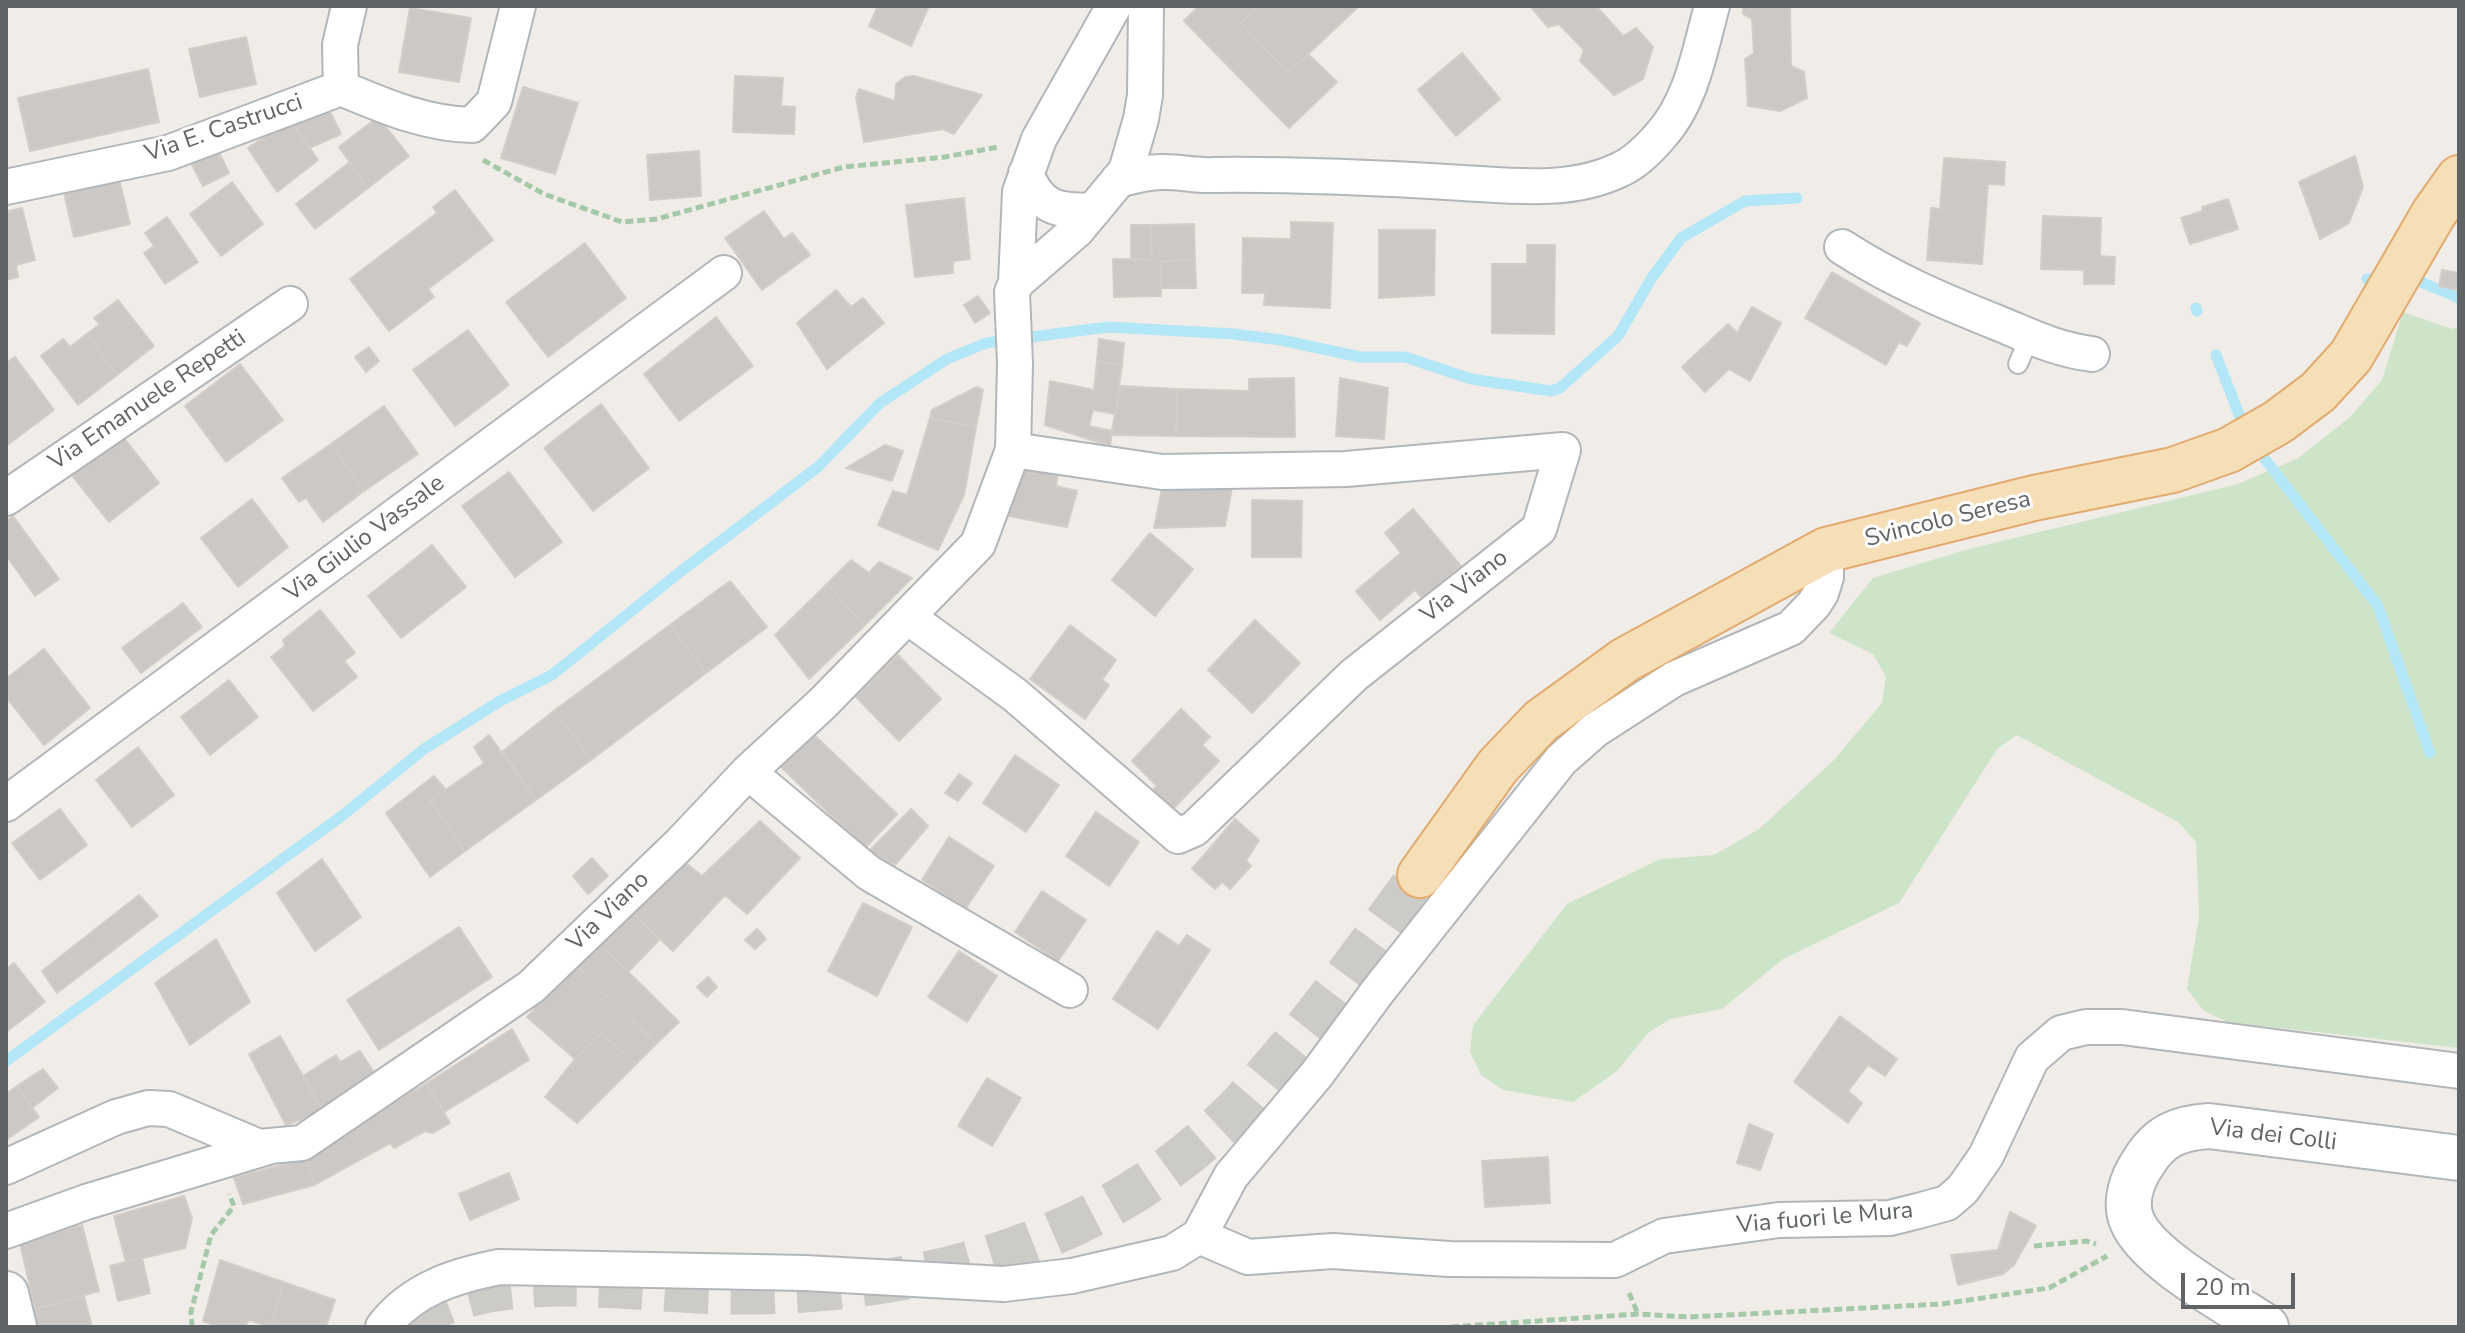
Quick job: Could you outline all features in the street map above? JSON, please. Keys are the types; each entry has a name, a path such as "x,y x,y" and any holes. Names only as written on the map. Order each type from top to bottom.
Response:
{"main road":[{"name":"Svincolo Seresa","path":"1420,875 1498,766 1541,721 1625,660 1826,550 2034,498 2173,470 2229,450 2266,429 2318,392 2351,356 2434,213 2459,178"}],"street":[{"path":"349,6 340,45 341,88 391,109 445,125 472,125 494,102 518,6"},
{"name":"Via Viano","path":"6,1167 116,1117 148,1108 169,1109 259,1147 302,1143 531,987 680,844 748,772 823,703 978,544 1013,450 1020,192 1039,139 1114,6"},
{"path":"1015,297 1126,171 1141,119 1146,6"},
{"path":"1118,180 1156,172 1201,176 1305,174 1541,187 1619,170 1636,159 1662,134 1676,114 1690,83 1712,6"},
{"path":"1086,59 1117,47 1130,54 1145,74"},
{"name":"Via E. Castrucci","path":"6,187 168,153 341,88"},
{"path":"1141,119 1153,135 1201,176"},
{"path":"1026,173 1032,190 1043,202 1061,210 1094,210"},
{"path":"1842,247 1886,275 2021,349 2092,354"},
{"name":"Via Giulio Vassale","path":"6,804 724,273"},
{"name":"Via Emanuele Repetti","path":"6,498 290,304"},
{"name":"Via Viano","path":"908,617 1015,695 1178,836 1194,829 1354,675 1539,529 1563,450 1346,469 1162,472 1013,450"},
{"path":"383,1327 405,1303 428,1288 463,1274 499,1267 805,1273 1004,1284 1072,1276 1172,1253 1199,1236 1231,1176 1317,1074 1378,991 1561,760 1595,730 1674,679 1791,628 1821,593 1826,577 1826,550"},
{"path":"748,772 869,873 1070,990"},
{"name":"Via fuori le Mura","path":"1199,1236 1248,1257 1333,1251 1449,1259 1615,1260 1664,1236 1779,1220 1890,1218 1947,1203 1963,1189 1986,1156 2032,1058 2061,1033 2086,1027 2122,1027 2459,1071"},
{"name":"Via dei Colli","path":"2122,1242 2131,1220 2129,1205 2136,1174 2158,1143 2179,1129 2209,1126 2459,1158"},
{"name":"Via Viano","path":"6,1231 86,1202 268,1147"},
{"path":"2122,1242 2171,1265 2266,1327"},
{"path":"6,1294 14,1327"}],"path":[{"path":"475,155 544,194 622,222 671,216 844,167 945,157 1039,139"},
{"path":"192,1327 191,1312 211,1235 234,1206 219,1163"},
{"path":"2034,1246 2086,1241 2122,1242"},
{"path":"1451,1327 1638,1314 1689,1317 1942,1304 2049,1288 2122,1242"}],"green space":[{"path":"2403,312 2452,329 2459,327 2459,1048 2227,1022 2203,1010 2187,989 2199,916 2196,842 2178,822 2017,735 1997,749 1899,903 1783,959 1722,1009 1670,1019 1648,1033 1617,1071 1573,1102 1503,1090 1481,1075 1470,1052 1473,1025 1567,904 1660,859 1714,855 1759,829 1834,760 1882,703 1886,677 1873,654 1829,633 1873,578 1965,550 2238,484 2298,458 2349,418 2382,380"}],"building":[{"path":"878,6 929,6 911,46 869,26"},
{"path":"1199,6 1259,6 1241,23 1288,73 1308,54 1337,82 1289,128 1184,21"},
{"path":"1259,6 1359,6 1288,73 1241,23"},
{"path":"1530,6 1596,6 1623,36 1636,28 1653,47 1643,79 1614,95 1580,61 1584,50 1559,24 1548,27"},
{"path":"1743,6 1790,6 1791,66 1804,72 1807,98 1780,111 1748,106 1745,59 1754,53 1752,19 1743,14"},
{"path":"410,8 471,18 459,82 399,72"},
{"path":"246,37 256,84 200,97 189,49"},
{"path":"1462,53 1500,99 1456,136 1418,90"},
{"path":"148,69 159,122 30,151 18,98"},
{"path":"735,76 783,78 781,106 795,107 794,134 733,132"},
{"path":"914,76 982,95 954,134 943,129 864,142 856,97 859,89 895,101 896,84 905,77"},
{"path":"523,87 578,103 555,174 501,158"},
{"path":"322,96 341,134 309,148 290,119"},
{"path":"378,117 409,156 368,188 339,147"},
{"path":"290,119 318,160 277,192 248,148"},
{"path":"218,150 229,173 203,186 191,163"},
{"path":"699,151 701,196 650,200 647,155"},
{"path":"2355,156 2363,187 2349,223 2320,239 2299,182"},
{"path":"1944,158 2005,162 2004,185 1988,184 1982,264 1927,260 1931,208 1940,209"},
{"path":"350,162 368,188 315,229 296,204"},
{"path":"118,175 130,224 74,237 63,188"},
{"path":"232,182 263,224 221,256 190,214"},
{"path":"455,190 493,240 428,289 434,297 389,331 350,279 437,213 433,207"},
{"path":"964,198 970,259 953,261 953,273 915,277 906,205"},
{"path":"2228,199 2238,229 2190,244 2181,218"},
{"path":"22,208 35,260 16,265 18,277 6,280 6,212"},
{"path":"764,211 784,239 792,233 810,255 762,290 725,238"},
{"path":"2043,216 2101,218 2100,256 2115,257 2114,284 2084,284 2084,270 2041,269"},
{"path":"167,217 198,262 165,284 144,253 154,246 145,233"},
{"path":"1291,222 1333,223 1330,308 1264,305 1265,293 1242,293 1243,238 1291,239"},
{"path":"1194,224 1195,260 1161,261 1161,296 1114,297 1113,259 1152,260 1151,225"},
{"path":"1131,225 1151,225 1152,260 1131,258"},
{"path":"1379,230 1435,230 1434,295 1379,298"},
{"path":"585,243 626,298 548,357 506,302"},
{"path":"1527,245 1555,245 1554,334 1492,333 1492,264 1527,264"},
{"path":"1195,260 1196,288 1161,288 1161,261"},
{"path":"2442,270 2459,273 2459,290 2439,286"},
{"path":"1832,272 1920,323 1907,346 1899,342 1886,365 1805,318"},
{"path":"836,290 851,307 863,298 884,323 827,369 797,323"},
{"path":"978,296 990,313 975,323 964,305"},
{"path":"118,300 154,346 117,375 87,334 100,324 94,318"},
{"path":"1752,307 1781,323 1750,381 1729,369 1705,392 1682,367 1728,324 1737,333"},
{"path":"716,317 753,366 679,421 644,374"},
{"path":"468,330 509,385 455,426 413,370"},
{"path":"87,334 117,375 78,405 41,356 63,339 70,347"},
{"path":"1099,339 1124,343 1122,365 1097,362"},
{"path":"369,347 379,361 366,372 355,357"},
{"path":"15,357 54,410 6,446 6,363"},
{"path":"1097,362 1122,365 1115,414 1093,410 1089,426 1112,431 1110,446 1045,425 1050,381 1094,390"},
{"path":"240,364 283,420 226,462 185,406"},
{"path":"1294,378 1295,437 1176,436 1177,389 1249,391 1249,379"},
{"path":"1340,378 1388,388 1384,439 1336,436"},
{"path":"1121,386 1177,389 1176,436 1111,435"},
{"path":"977,387 983,390 976,427 930,418 932,410"},
{"path":"601,404 649,468 593,511 544,448"},
{"path":"384,406 418,454 364,491 331,444"},
{"path":"930,418 976,427 964,495 938,550 878,525 893,491 907,495"},
{"path":"121,434 159,483 109,522 70,473"},
{"path":"331,444 364,491 323,522 306,498 299,502 282,478"},
{"path":"885,445 903,451 892,481 846,468"},
{"path":"1012,464 1058,471 1056,486 1077,491 1067,527 998,514"},
{"path":"509,472 562,542 515,577 462,506"},
{"path":"1233,482 1225,526 1154,528 1163,484"},
{"path":"252,499 288,547 238,587 201,538"},
{"path":"1252,500 1302,501 1301,557 1252,557"},
{"path":"1413,509 1461,566 1422,598 1415,590 1380,620 1356,591 1401,553 1385,533"},
{"path":"13,516 59,579 35,596 6,555 6,521"},
{"path":"1150,533 1193,569 1155,616 1112,580"},
{"path":"432,545 466,587 401,638 368,596"},
{"path":"851,560 869,573 879,562 912,578 864,626 827,584"},
{"path":"730,581 767,627 706,673 670,625"},
{"path":"827,584 864,626 809,679 775,635"},
{"path":"183,603 202,627 141,673 122,648"},
{"path":"320,610 355,653 344,661 357,677 313,711 271,657 285,646 283,640"},
{"path":"1255,620 1300,663 1252,713 1208,670"},
{"path":"670,625 706,673 591,760 555,710"},
{"path":"1070,625 1116,660 1102,680 1109,685 1085,719 1030,679"},
{"path":"44,649 90,708 44,745 6,697 6,679"},
{"path":"898,655 941,699 899,741 856,697"},
{"path":"229,680 258,717 210,755 181,717"},
{"path":"1181,709 1210,737 1202,745 1219,761 1172,810 1152,791 1157,786 1132,761"},
{"path":"555,710 591,760 536,800 503,751"},
{"path":"810,731 897,814 865,848 778,764"},
{"path":"489,735 536,800 465,851 430,801 484,763 474,747"},
{"path":"138,747 174,795 132,827 96,780"},
{"path":"1015,755 1059,785 1026,832 983,803"},
{"path":"959,774 972,783 958,801 945,793"},
{"path":"434,776 446,790 430,801 465,851 430,877 386,813"},
{"path":"60,809 87,845 40,880 12,843"},
{"path":"911,809 928,826 895,865 868,852"},
{"path":"1096,812 1139,842 1109,886 1066,856"},
{"path":"1235,819 1259,840 1246,861 1251,866 1230,889 1222,882 1215,889 1192,869"},
{"path":"760,821 800,858 747,914 725,895 673,951 630,911 681,859 702,876"},
{"path":"949,837 994,866 966,908 922,880"},
{"path":"592,858 608,876 588,894 573,876"},
{"path":"322,859 361,917 315,951 277,893"},
{"path":"1042,891 1086,920 1058,961 1015,932"},
{"path":"139,895 158,916 57,993 42,971"},
{"path":"863,903 912,927 877,996 828,971"},
{"path":"630,911 659,940 628,972 599,943"},
{"path":"459,927 492,977 379,1050 347,1000"},
{"path":"757,929 766,939 755,949 745,940"},
{"path":"1157,931 1179,946 1187,935 1210,950 1158,1029 1113,999"},
{"path":"216,939 250,1002 190,1045 155,983"},
{"path":"599,943 679,1022 656,1044 576,966"},
{"path":"959,951 997,976 967,1022 928,997"},
{"path":"14,963 45,1002 6,1032 6,970"},
{"path":"576,966 656,1044 636,1064 601,1033 575,1059 527,1017"},
{"path":"708,977 717,987 707,997 697,987"},
{"path":"1840,1016 1897,1059 1885,1076 1868,1065 1848,1091 1862,1103 1848,1123 1794,1082"},
{"path":"512,1029 529,1060 444,1112 427,1083"},
{"path":"601,1033 636,1064 577,1123 545,1097 575,1059"},
{"path":"280,1036 323,1111 286,1125 249,1054"},
{"path":"360,1051 377,1077 323,1111 303,1076 336,1055 340,1062"},
{"path":"43,1069 58,1088 32,1108 17,1086"},
{"path":"987,1078 1021,1098 992,1146 958,1126"},
{"path":"427,1083 450,1123 433,1133 425,1131 394,1148 390,1143 314,1185 306,1158"},
{"path":"17,1086 39,1117 6,1140 6,1094"},
{"path":"1749,1124 1773,1134 1760,1170 1737,1163"},
{"path":"1548,1157 1550,1203 1485,1207 1482,1161"},
{"path":"306,1158 314,1185 243,1204 234,1178"},
{"path":"509,1173 519,1199 470,1220 459,1194"},
{"path":"184,1196 192,1218 185,1248 126,1262 114,1216"},
{"path":"2010,1212 2036,1226 2014,1265 2003,1274 1958,1285 1951,1255 1998,1250"},
{"path":"82,1225 99,1291 35,1309 20,1243"},
{"path":"142,1258 150,1293 118,1301 110,1266"},
{"path":"220,1260 283,1282 271,1327 249,1320 245,1327 220,1327 203,1321"},
{"path":"283,1282 335,1300 326,1327 271,1327"},
{"path":"84,1296 92,1327 39,1327 35,1309"}],"waterway":[{"path":"6,1061 343,815 424,749 500,701 552,675 818,467 880,403 947,359 986,343 1108,327 1234,334 1281,340 1360,357 1405,357 1471,379 1551,391 1560,388 1618,336 1651,279 1681,238 1745,201 1797,198"},
{"path":"2409,277 2459,298"},
{"path":"2216,355 2245,430"},
{"path":"2258,450 2378,606 2430,753"}],"tunnel":[{"path":"411,1327 434,1308 464,1296 498,1289 569,1285 781,1292 852,1286 923,1274 991,1256 1057,1232 1120,1200 1179,1161 1233,1113 1314,1017 1420,875"}]}
